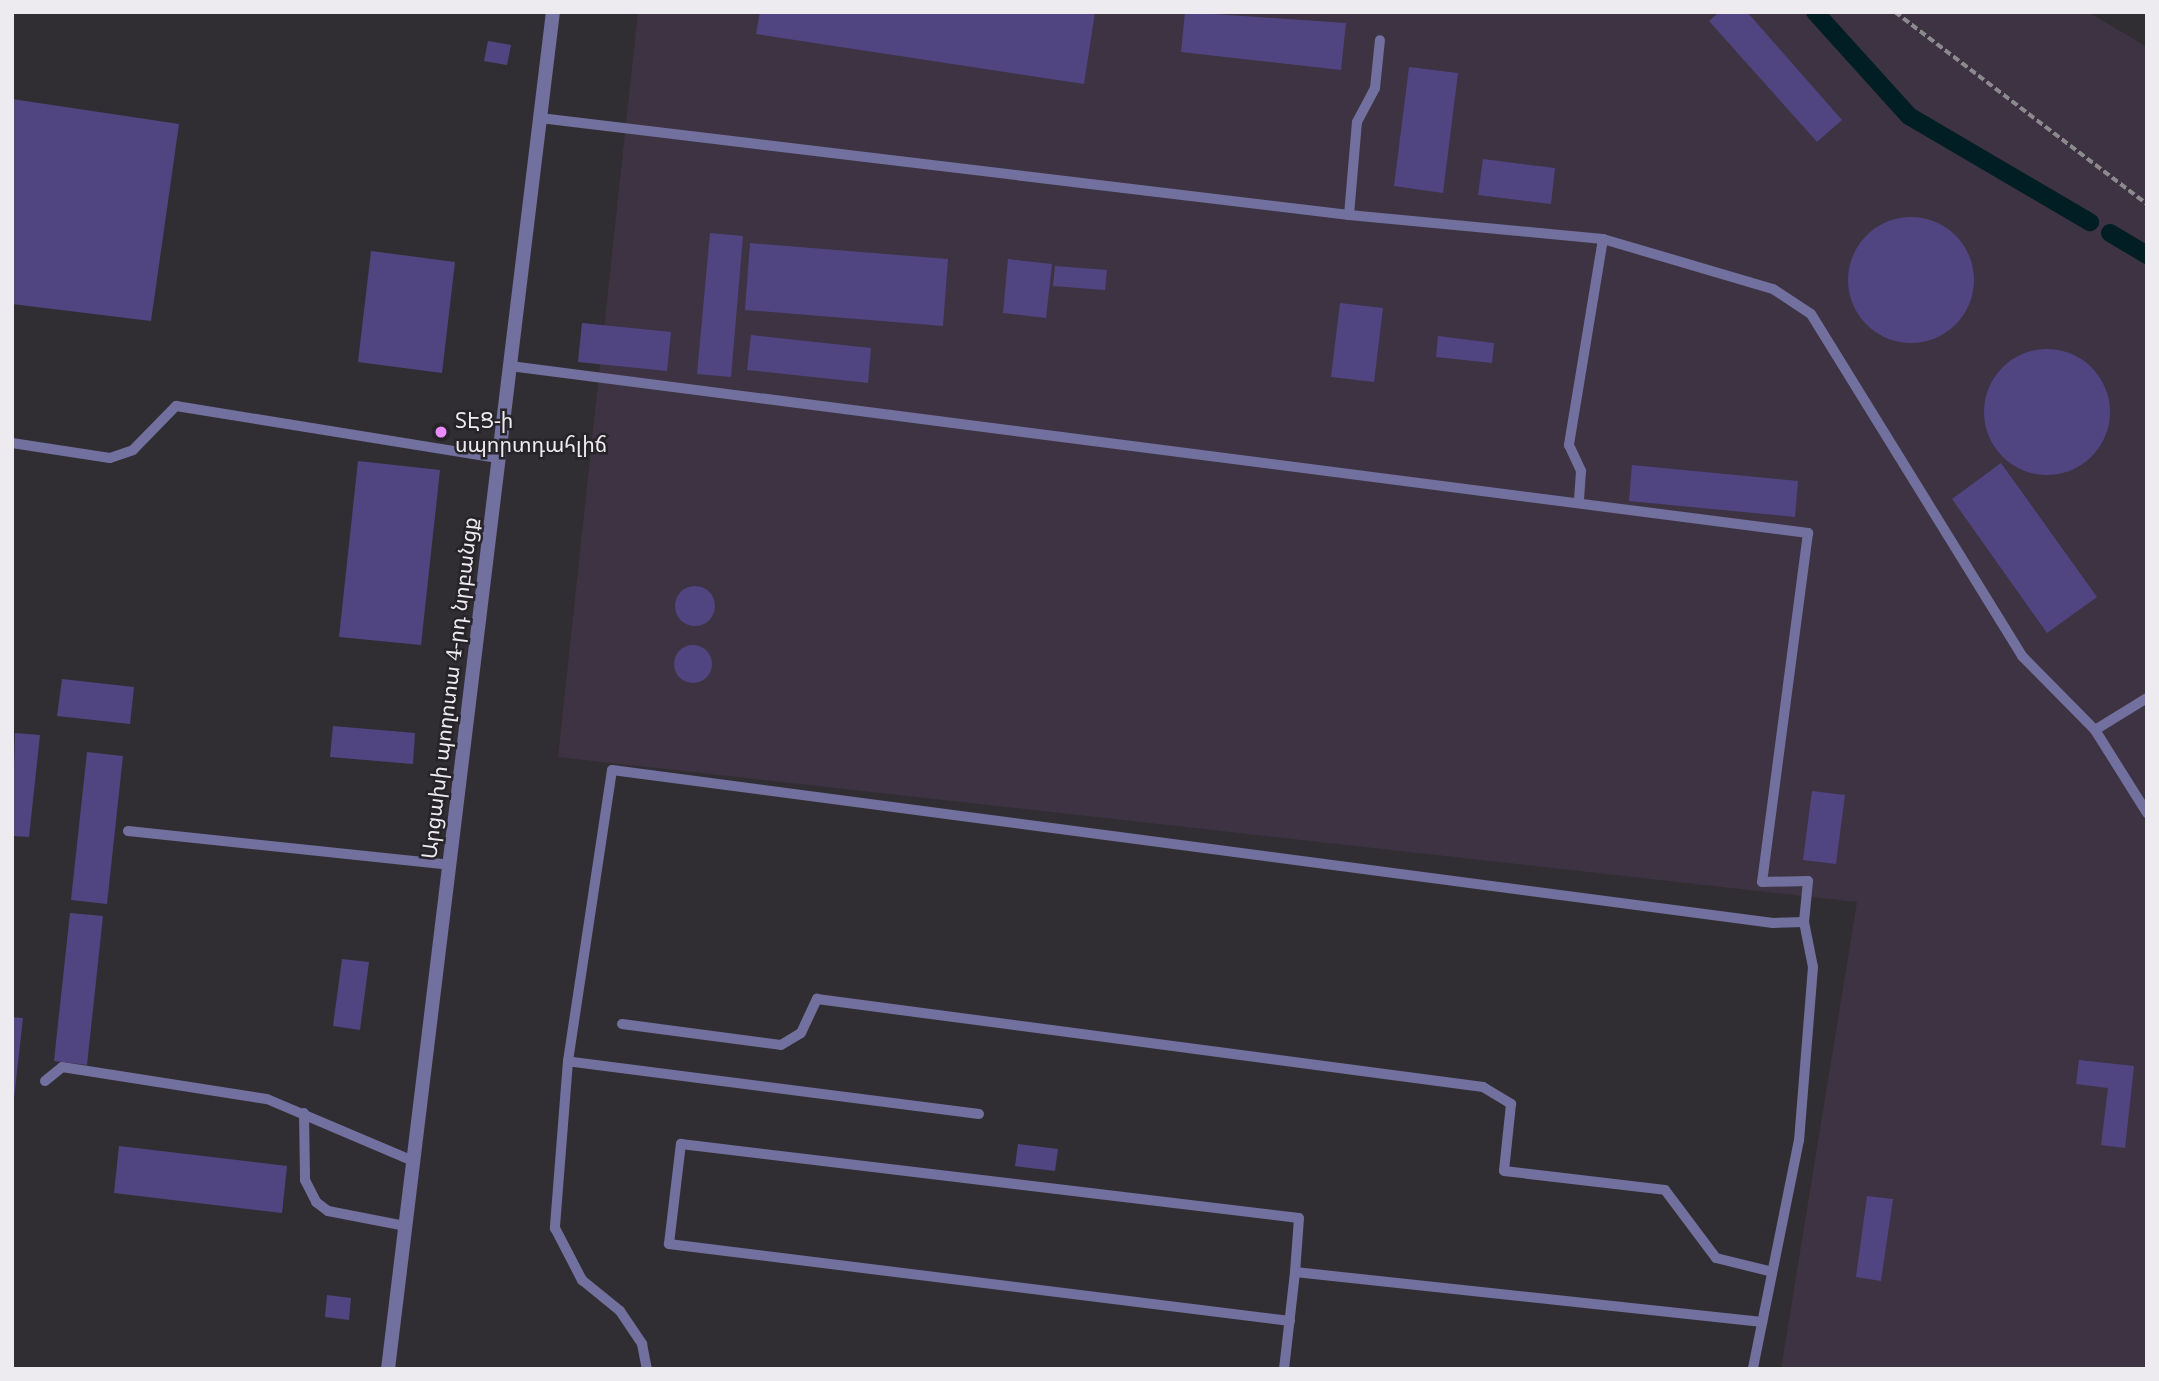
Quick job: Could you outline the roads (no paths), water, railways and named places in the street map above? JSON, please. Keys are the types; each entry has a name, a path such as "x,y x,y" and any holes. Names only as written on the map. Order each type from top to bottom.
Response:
{"street":[{"name":"Արցախի պողոտա 4-րդ նրբանցք","path":"387,1369 552,12"}],"lane":[{"path":"1349,215 1357,122 1375,88 1380,40"},
{"path":"540,118 1349,215 1603,239 1773,289 1811,314 2022,656 2095,730 2147,813"},
{"path":"1579,503 1581,471 1569,445 1603,239"},
{"path":"510,366 1808,533 1762,882 1808,881 1804,922 1813,967 1799,1140 1769,1271 1754,1369"},
{"path":"12,443 110,458 133,450 176,406 498,458"},
{"path":"2095,730 2147,698"},
{"path":"647,1369 642,1344 620,1311 582,1280 555,1228 568,1061 612,770 1773,923 1804,922"},
{"path":"128,831 449,865"},
{"path":"622,1024 781,1045 801,1033 817,999 1483,1087 1511,1104 1504,1171 1665,1190 1716,1258 1769,1271"},
{"path":"568,1061 979,1114"},
{"path":"45,1081 62,1066 267,1099 413,1161"},
{"path":"304,1113 305,1180 316,1202 328,1211 405,1226"},
{"path":"1284,1369 1290,1321 1296,1272 1299,1218 681,1144 669,1244 1290,1321"},
{"path":"1296,1272 1762,1322"}],"waterway":[{"path":"1815,12 1909,116 2090,222"},
{"path":"2110,233 2147,255"}],"place":[{"name":"ՏԷՑ-ի սպորտդահլիճ","path":"441,432"}]}
